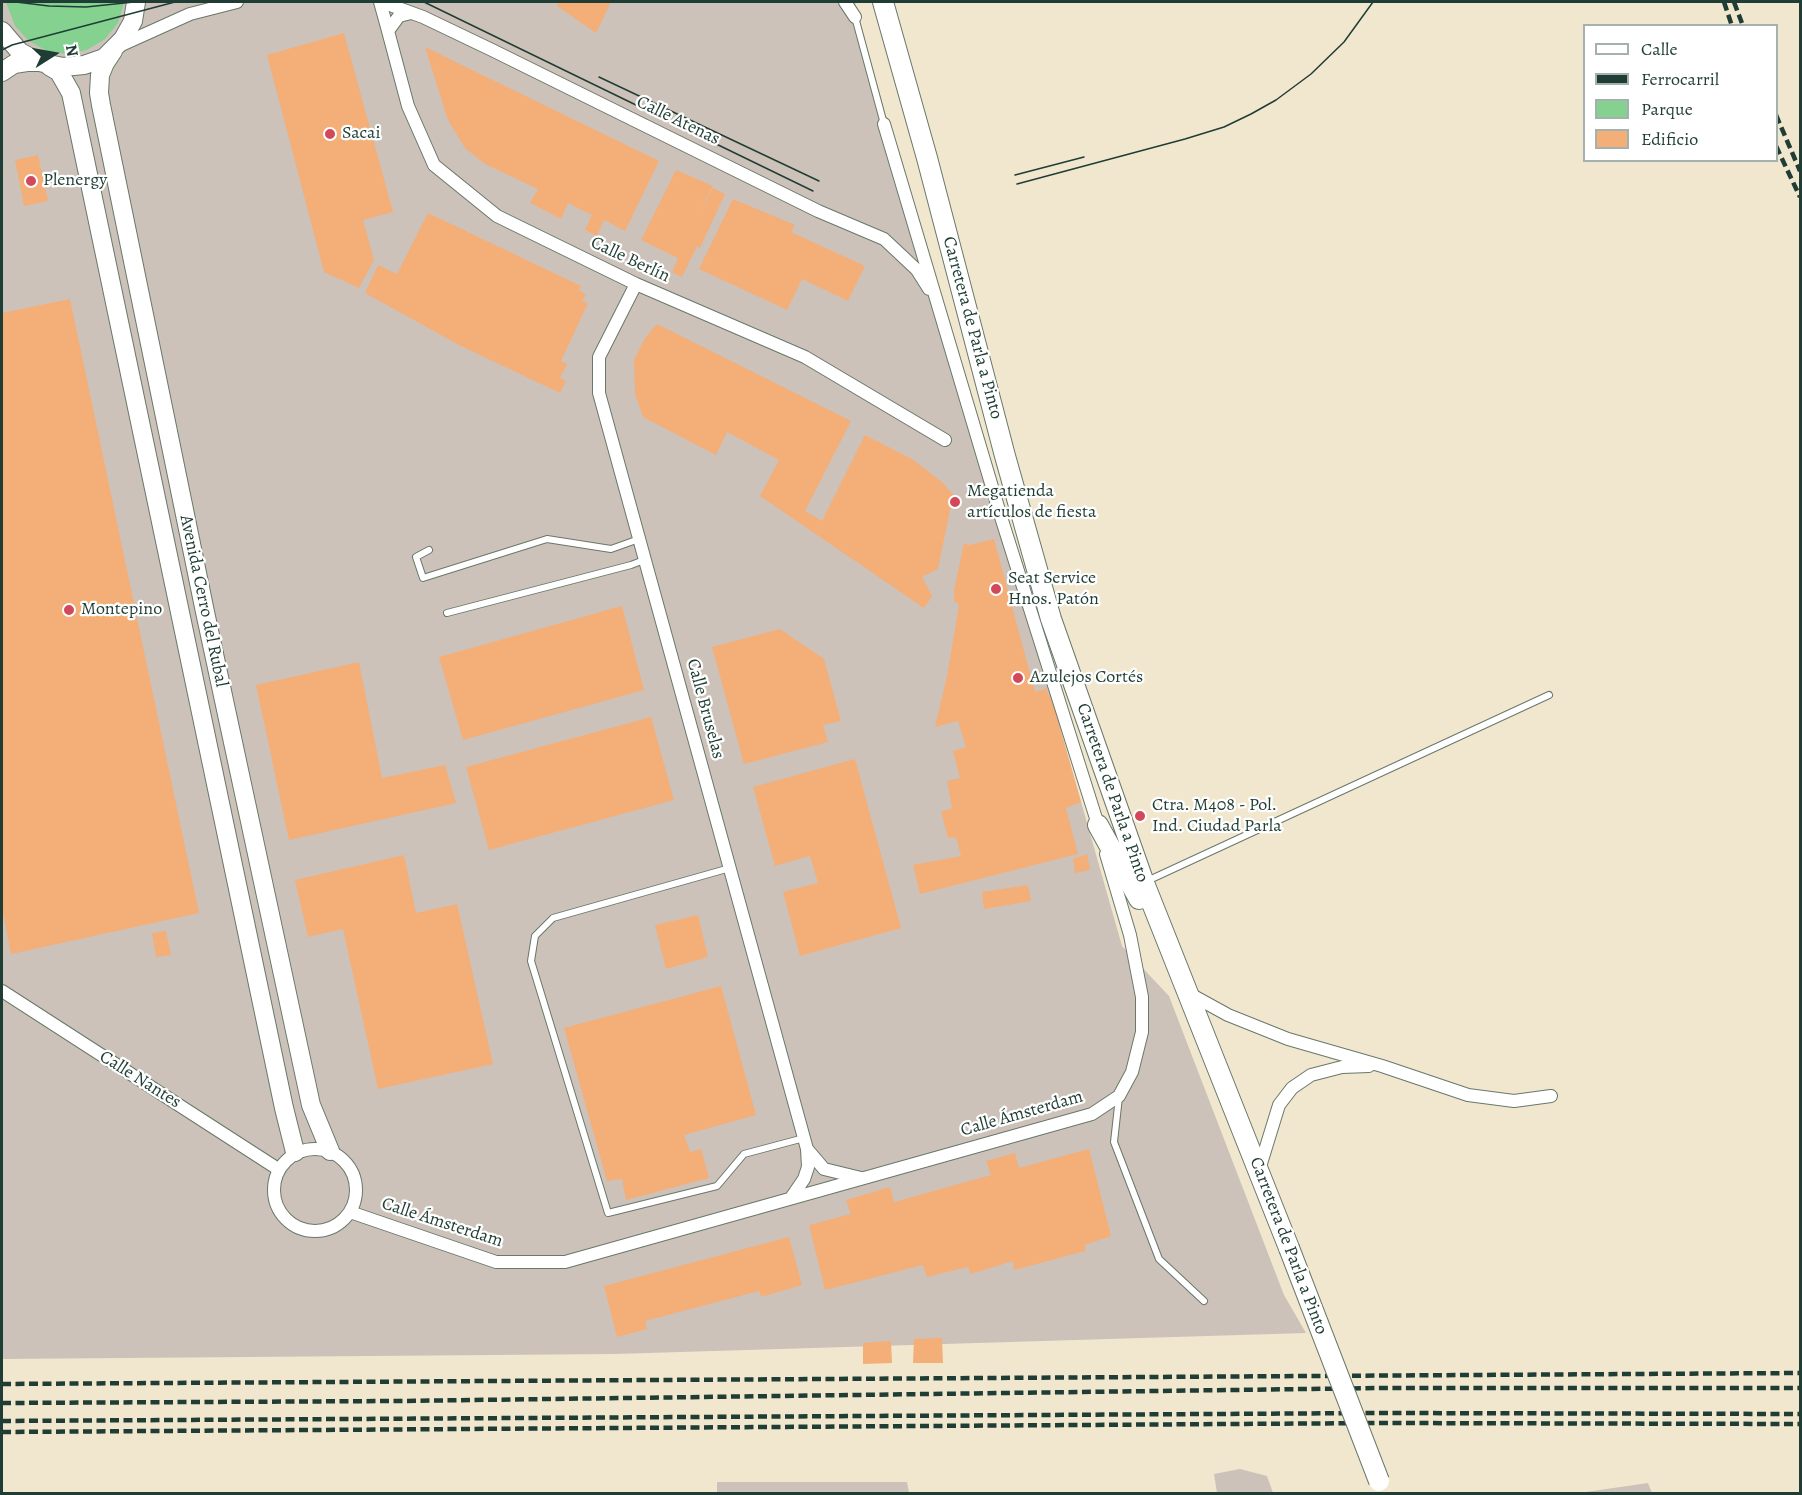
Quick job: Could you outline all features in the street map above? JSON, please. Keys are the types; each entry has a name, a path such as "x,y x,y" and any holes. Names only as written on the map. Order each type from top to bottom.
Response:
{"main road":[{"name":"Carretera de Parla a Pinto","path":"883,2 1051,619 1144,883 1382,1487"},
{"path":"1098,825 1179,970"}],"street":[{"name":"Avenida Cerro del Rubal","path":"136,2 133,21 105,63 100,75 101,105 205,612 308,1094 330,1151"},
{"path":"2,72 14,64 27,62 63,67 84,65 104,58 114,49 190,14 237,2"},
{"name":"Calle Atenas","path":"381,2 411,13 664,133 818,211 884,239 917,270 937,300"},
{"name":"Calle Berlín","path":"381,2 408,106 434,165 497,216 636,284 805,357 945,440"},
{"path":"844,2 855,17"},
{"path":"388,31 399,16 411,13"},
{"name":"Avenida Cerro del Rubal","path":"2,32 20,52 59,72 71,93 281,1096 295,1152"},
{"name":"Calle Ámsterdam","path":"350,1212 496,1262 565,1262 1092,1114 1119,1096 1132,1072 1142,1032 1142,997 1130,935 1098,825 1001,517 884,124"},
{"name":"Calle Bruselas","path":"636,284 599,357 599,393 805,1143"},
{"name":"Calle Nantes","path":"2,992 278,1169"},
{"path":"1188,993 1228,1015 1288,1040 1382,1066 1468,1095 1514,1101 1551,1096"},
{"path":"1258,1171 1279,1105 1292,1088 1311,1075 1342,1067 1382,1066"},
{"path":"805,1143 824,1169 862,1178"},
{"path":"791,1198 804,1179 808,1167 805,1143"},
{"path":"312,1148 330,1151 342,1158 351,1170 356,1184 355,1198 350,1212 341,1222 328,1230 314,1232 300,1229 288,1222 278,1211 273,1197 273,1183 278,1169 295,1152 312,1148"}],"lane":[{"path":"851,2 884,124"},
{"path":"429,550 416,557 423,578 547,539 611,549 639,539"},
{"path":"447,613 645,560"},
{"path":"1144,883 1549,694"},
{"path":"730,868 553,918 535,936 531,961 608,1213 717,1186 744,1154 805,1143"},
{"path":"1119,1096 1114,1143 1159,1259 1204,1301"}],"shaded area":[{"path":"2,2 855,2 986,484 1049,689 1122,946 1169,996 1284,1295 1306,1333 615,1354 2,1359"},
{"path":"1240,1469 1267,1476 1273,1493 1217,1493 1214,1474"},
{"path":"717,1482 907,1482 909,1493 717,1493"},
{"path":"1648,1483 1652,1493 1579,1493"}],"green space":[{"path":"6,2 124,3 118,23 105,39 87,50 67,54 47,51 29,41 15,26"}],"building":[{"path":"559,2 611,2 596,33 557,6"},
{"name":"Sacai","path":"344,33 393,212 363,220 374,260 359,288 324,272 267,55"},
{"path":"425,47 659,161 625,231 604,220 597,236 585,230 592,215 568,203 561,219 530,203 538,189 485,164 465,148 448,120"},
{"name":"Plenergy","path":"38,155 48,201 24,206 15,160"},
{"path":"676,170 713,186 696,220 713,188 725,194 700,248 697,246 682,277 672,272 678,258 641,240"},
{"path":"733,199 795,225 791,232 865,266 848,301 802,279 787,310 699,269"},
{"path":"428,213 581,286 579,290 586,295 582,301 588,303 561,361 567,364 560,378 566,381 560,393 459,345 365,293 378,265 397,274"},
{"name":"Montepino","path":"70,299 199,913 11,954 2,908 2,313"},
{"path":"657,324 851,421 805,511 822,521 865,435 912,459 943,483 953,495 938,569 922,577 932,596 924,608 760,496 779,460 727,432 716,455 643,417 635,394 634,360 645,338"},
{"path":"994,539 1035,692 1047,688 1048,695 1051,696 1081,802 1066,808 1078,854 920,894 913,865 961,856 956,837 948,838 941,812 952,808 947,781 960,778 953,751 966,747 958,721 935,727 947,676 959,605 954,601 954,590 964,543 969,545"},
{"path":"622,606 644,690 463,740 439,657"},
{"path":"780,629 824,659 841,721 823,725 828,742 744,764 712,647"},
{"path":"359,662 382,778 445,765 456,803 289,840 256,685"},
{"path":"651,717 674,800 489,850 466,767"},
{"path":"855,759 901,928 800,956 783,892 818,883 810,856 775,866 753,787"},
{"path":"1087,854 1090,870 1075,873 1073,859"},
{"path":"404,855 416,913 457,904 493,1064 378,1089 343,929 308,937 295,880"},
{"path":"1028,885 1031,901 984,909 982,892"},
{"path":"698,915 708,957 666,969 655,925"},
{"path":"166,931 171,955 156,957 152,933"},
{"path":"721,986 756,1115 684,1135 690,1152 701,1149 709,1178 626,1200 622,1179 607,1181 564,1028"},
{"path":"1089,1149 1111,1236 1085,1245 1085,1251 1014,1270 1013,1261 971,1274 968,1267 927,1277 923,1265 825,1290 809,1225 851,1214 846,1200 890,1187 894,1202 991,1175 986,1161 1015,1153 1019,1168"},
{"path":"789,1237 802,1285 761,1297 759,1291 645,1321 647,1329 617,1337 604,1286"},
{"path":"942,1338 943,1363 913,1363 914,1339"},
{"path":"891,1341 892,1363 863,1364 863,1343"}],"tram line":[{"path":"16,2 86,7 134,2"},
{"path":"2,50 12,45 175,2"},
{"path":"424,2 813,191"},
{"path":"1017,184 1185,139 1224,127 1251,114 1276,100 1311,74 1344,42 1373,2"},
{"path":"599,77 819,181"},
{"path":"1015,175 1084,157"}],"railway":[{"path":"1724,2 1731,24"},
{"path":"1734,2 1742,24"},
{"path":"1778,120 1800,171"},
{"path":"1778,150 1800,197"},
{"path":"2,1384 1800,1373"},
{"path":"2,1403 398,1401 1383,1388 1800,1388"},
{"path":"2,1421 1384,1413 1800,1414"},
{"path":"2,1432 1384,1423 1800,1424"}],"place":[{"name":"Sacai","path":"330,134"},
{"name":"Plenergy","path":"31,181"},
{"name":"Megatienda artículos de fiesta","path":"955,502"},
{"name":"Seat Service Hnos. Patón","path":"996,589"},
{"name":"Montepino","path":"69,610"},
{"name":"Azulejos Cortés","path":"1018,678"},
{"name":"Ctra. M408 - Pol. Ind. Ciudad Parla","path":"1140,816"}]}
